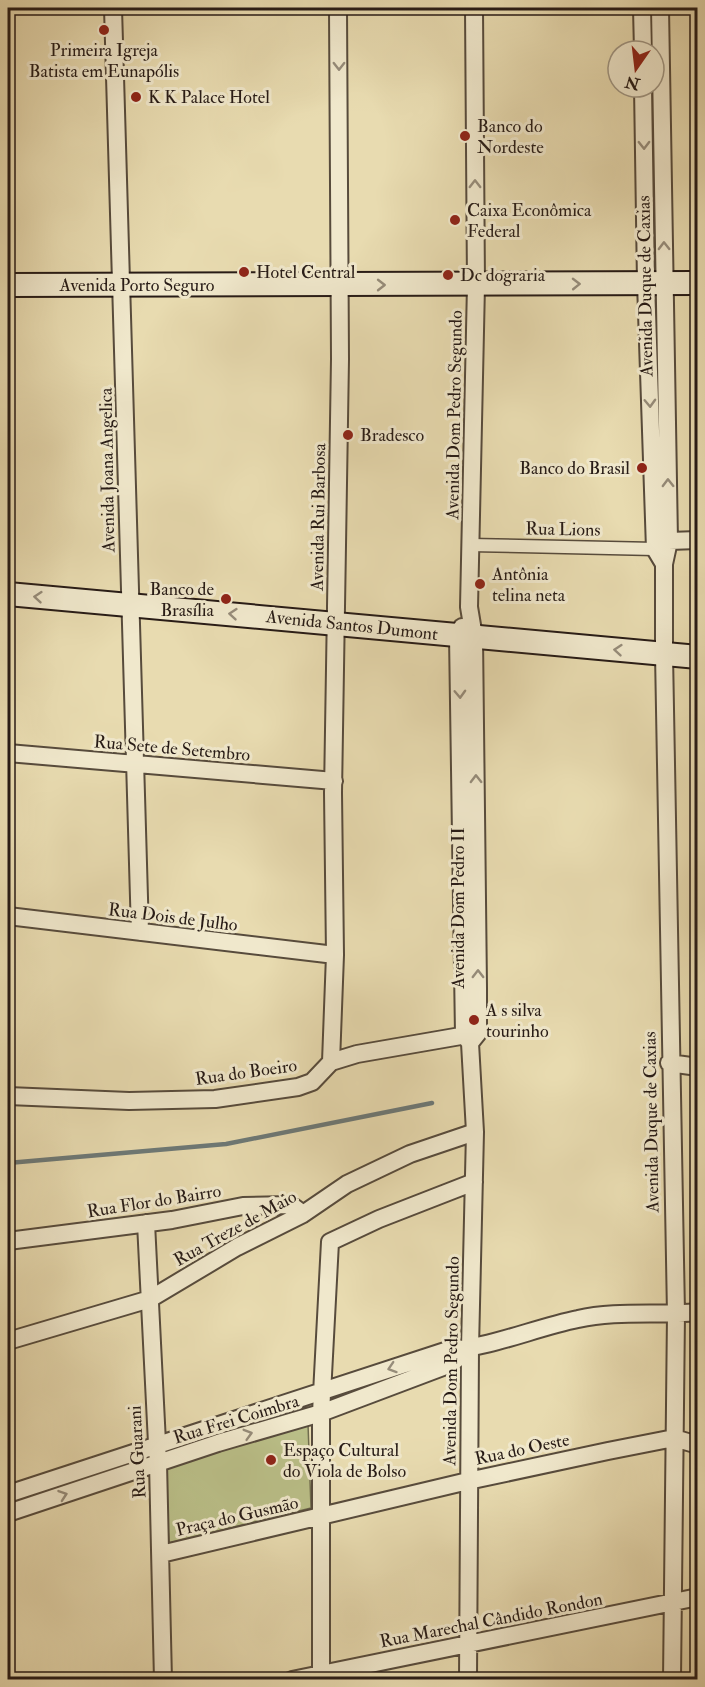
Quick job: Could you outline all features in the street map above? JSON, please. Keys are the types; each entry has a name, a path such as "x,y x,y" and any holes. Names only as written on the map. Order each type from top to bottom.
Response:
{"main road":[{"name":"Avenida Porto Seguro","path":"8,285 698,283"},
{"name":"Avenida Santos Dumont","path":"8,594 698,657"}],"street":[{"name":"Avenida Joana Angelica","path":"113,8 123,285 133,767 140,933"},
{"name":"Avenida Rui Barbosa","path":"331,1062 335,955 335,623 340,285 338,8"},
{"name":"Avenida Dom Pedro Segundo","path":"469,607 476,285 474,8"},
{"path":"642,8 643,39"},
{"name":"Avenida Duque de Caxias","path":"655,283 660,8"},
{"name":"Avenida Duque de Caxias","path":"645,99 655,283 664,564 669,1063 676,1314 671,1603 672,1680"},
{"path":"662,545 698,540"},
{"name":"Rua Lions","path":"470,545 662,545"},
{"name":"Avenida Dom Pedro II","path":"469,607 466,637 471,1037"},
{"name":"Rua Sete de Setembro","path":"8,753 334,787"},
{"name":"Rua Sete de Setembro","path":"8,760 133,767"},
{"name":"Rua Dois de Julho","path":"8,916 335,955"},
{"name":"Avenida Dom Pedro Segundo","path":"468,1680 468,1481 475,1132 471,1037"},
{"name":"Rua do Boeiro","path":"8,1096 129,1101 215,1099 298,1087 312,1082 331,1062 357,1054 471,1037"},
{"path":"669,1063 698,1067"},
{"name":"Rua Treze de Maio","path":"8,1341 150,1299 237,1247 303,1214 347,1184 410,1154 475,1132"},
{"path":"321,1677 321,1413 330,1242 379,1219 474,1182"},
{"name":"Rua Flor do Bairro","path":"8,1242 146,1224 271,1203 291,1205 303,1214"},
{"name":"Rua Guarani","path":"146,1224 158,1463 163,1680"},
{"name":"Rua Frei Coimbra","path":"8,1494 448,1350 470,1348 603,1314 698,1312"},
{"name":"Rua Frei Coimbra","path":"8,1513 158,1463 321,1413 451,1364 470,1348"},
{"name":"Rua do Oeste","path":"321,1517 468,1481 674,1438 698,1445"},
{"name":"Praça do Gusmão","path":"161,1554 321,1517"},
{"name":"Rua Marechal Cândido Rondon","path":"292,1680 321,1677 698,1597"}],"green space":[{"path":"308,1424 311,1508 169,1543 164,1468"}],"waterway":[{"path":"8,1163 226,1144 432,1103"}],"place":[{"name":"Primeira Igreja Batista em Eunapólis","path":"104,30"},
{"name":"K K Palace Hotel","path":"136,97"},
{"name":"Banco do Nordeste","path":"465,136"},
{"name":"Caixa Econômica Federal","path":"455,220"},
{"name":"Hotel Central","path":"244,272"},
{"name":"Dc dograria","path":"448,275"},
{"name":"Bradesco","path":"348,435"},
{"name":"Banco do Brasil","path":"642,468"},
{"name":"Antônia telina neta","path":"480,584"},
{"name":"Banco de Brasília","path":"226,599"},
{"name":"A s silva tourinho","path":"474,1020"},
{"name":"Espaço Cultural do Viola de Bolso","path":"271,1460"}]}
